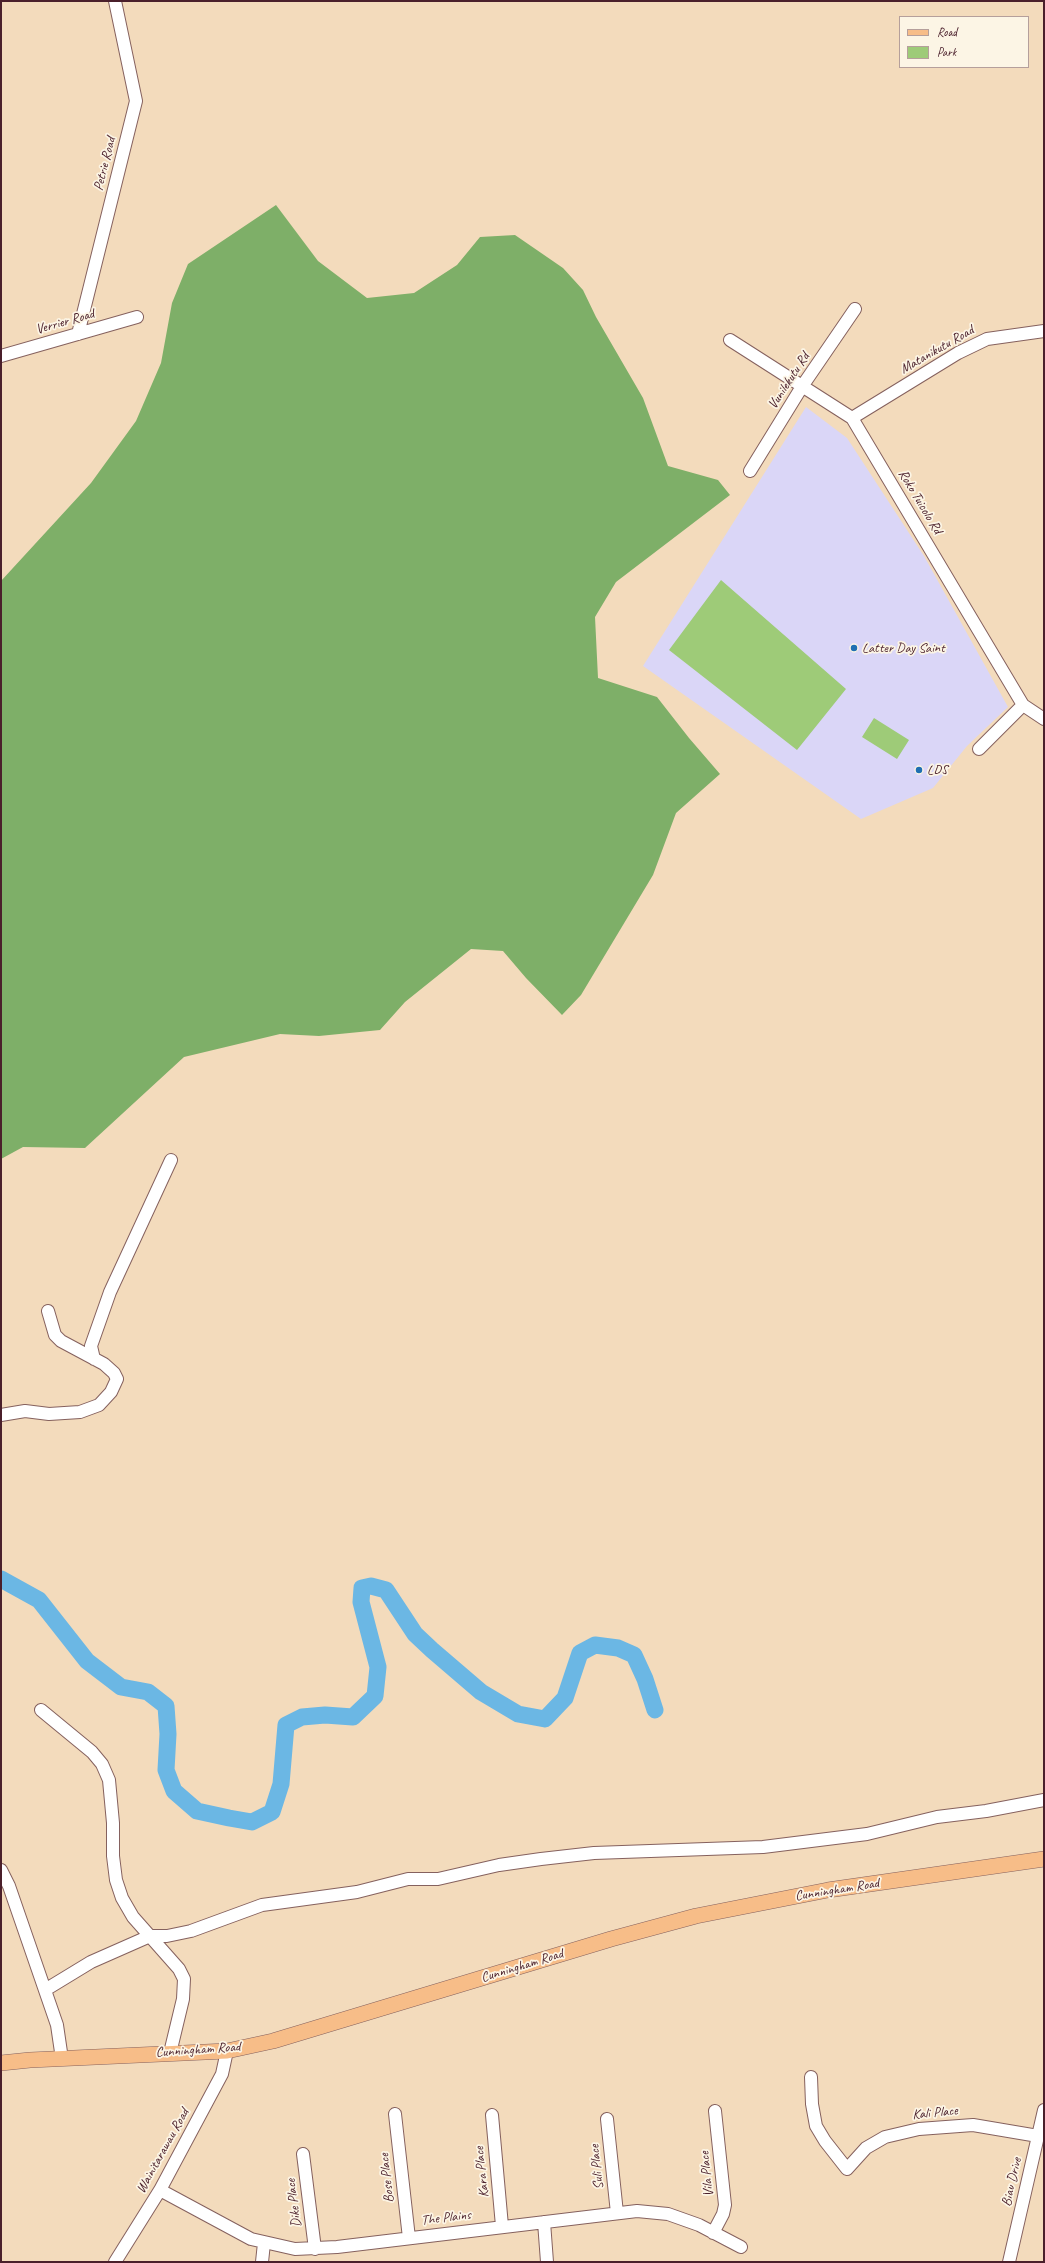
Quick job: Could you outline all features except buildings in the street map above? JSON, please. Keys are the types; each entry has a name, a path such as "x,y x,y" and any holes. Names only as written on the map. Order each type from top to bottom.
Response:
{"main road":[{"name":"Cunningham Road","path":"1,2063 227,2051 273,2041 611,1938 703,1914 828,1890 1044,1859"}],"street":[{"name":"Petrie Road","path":"78,334 136,101 115,1"},
{"name":"Vunilekutu Rd","path":"750,470 803,385 855,309"},
{"name":"Verrier Road","path":"1,356 137,317"},
{"name":"Matanikutu Road","path":"852,418 958,353 986,339 1044,331"},
{"name":"Roko Tuicolo Rd","path":"730,340 803,385 852,418 1023,705 1044,719"},
{"path":"979,749 1023,705"},
{"path":"94,1359 91,1346 110,1292 171,1160"},
{"path":"1,1415 25,1410 49,1414 80,1412 99,1405 111,1392 116,1379 114,1373 104,1364 61,1341 52,1329 48,1311"},
{"path":"41,1710 92,1752 102,1764 108,1780 113,1856 116,1880 122,1898 133,1917 179,1969 184,1979 183,1999 170,2053"},
{"path":"45,1990 91,1962 150,1936 167,1936 191,1931 262,1905 358,1892 408,1878 438,1879 499,1865 587,1854 763,1847 860,1835 937,1817 986,1811 1044,1800"},
{"path":"1,1870 9,1886 58,2030 62,2059"},
{"name":"Wainitarawau Road","path":"116,2262 160,2190 222,2074 227,2051"},
{"name":"Kali Place","path":"811,2077 812,2104 816,2126 825,2141 847,2169 866,2148 885,2137 919,2129 973,2125 1038,2136"},
{"name":"Vila Place","path":"713,2233 724,2214 725,2205 715,2110"},
{"name":"Biau Drive","path":"1009,2262 1044,2110"},
{"name":"Bose Place","path":"395,2114 409,2238"},
{"name":"Kara Place","path":"492,2115 502,2226"},
{"name":"Suli Place","path":"607,2119 617,2213"},
{"name":"Dike Place","path":"303,2154 315,2249"},
{"name":"The Plains","path":"160,2190 245,2236 264,2244 294,2249 315,2249 637,2211 668,2214 713,2233 741,2247"},
{"path":"544,2222 547,2262"},
{"path":"262,2262 264,2244"}],"shaded area":[{"path":"806,407 847,438 924,556 1008,707 967,746 933,788 861,819 643,666"}],"green space":[{"path":"276,205 318,261 367,298 414,293 457,265 480,237 515,235 563,268 583,290 596,317 643,398 668,466 718,480 730,495 616,582 595,617 598,678 657,697 720,774 676,813 653,875 581,995 562,1015 526,978 503,951 471,949 405,1002 380,1030 319,1036 280,1034 184,1057 85,1148 23,1147 1,1159 1,581 91,483 136,421 161,363 172,303 188,264"},
{"path":"721,580 846,689 797,750 669,650"},
{"path":"874,718 909,740 897,759 862,737"}],"waterway":[{"path":"1,1579 39,1600 87,1661 121,1687 148,1692 166,1706 168,1734 166,1770 174,1791 197,1811 229,1818 252,1822 272,1812 281,1784 286,1725 302,1717 325,1715 353,1717 375,1696 378,1667 361,1602 362,1588 371,1586 386,1590 415,1634 432,1650 481,1692 518,1714 545,1719 565,1698 580,1653 595,1645 618,1648 634,1655 645,1679 655,1710"}],"place":[{"name":"Latter Day Saint","path":"854,648"},
{"name":"LDS","path":"919,770"}]}
